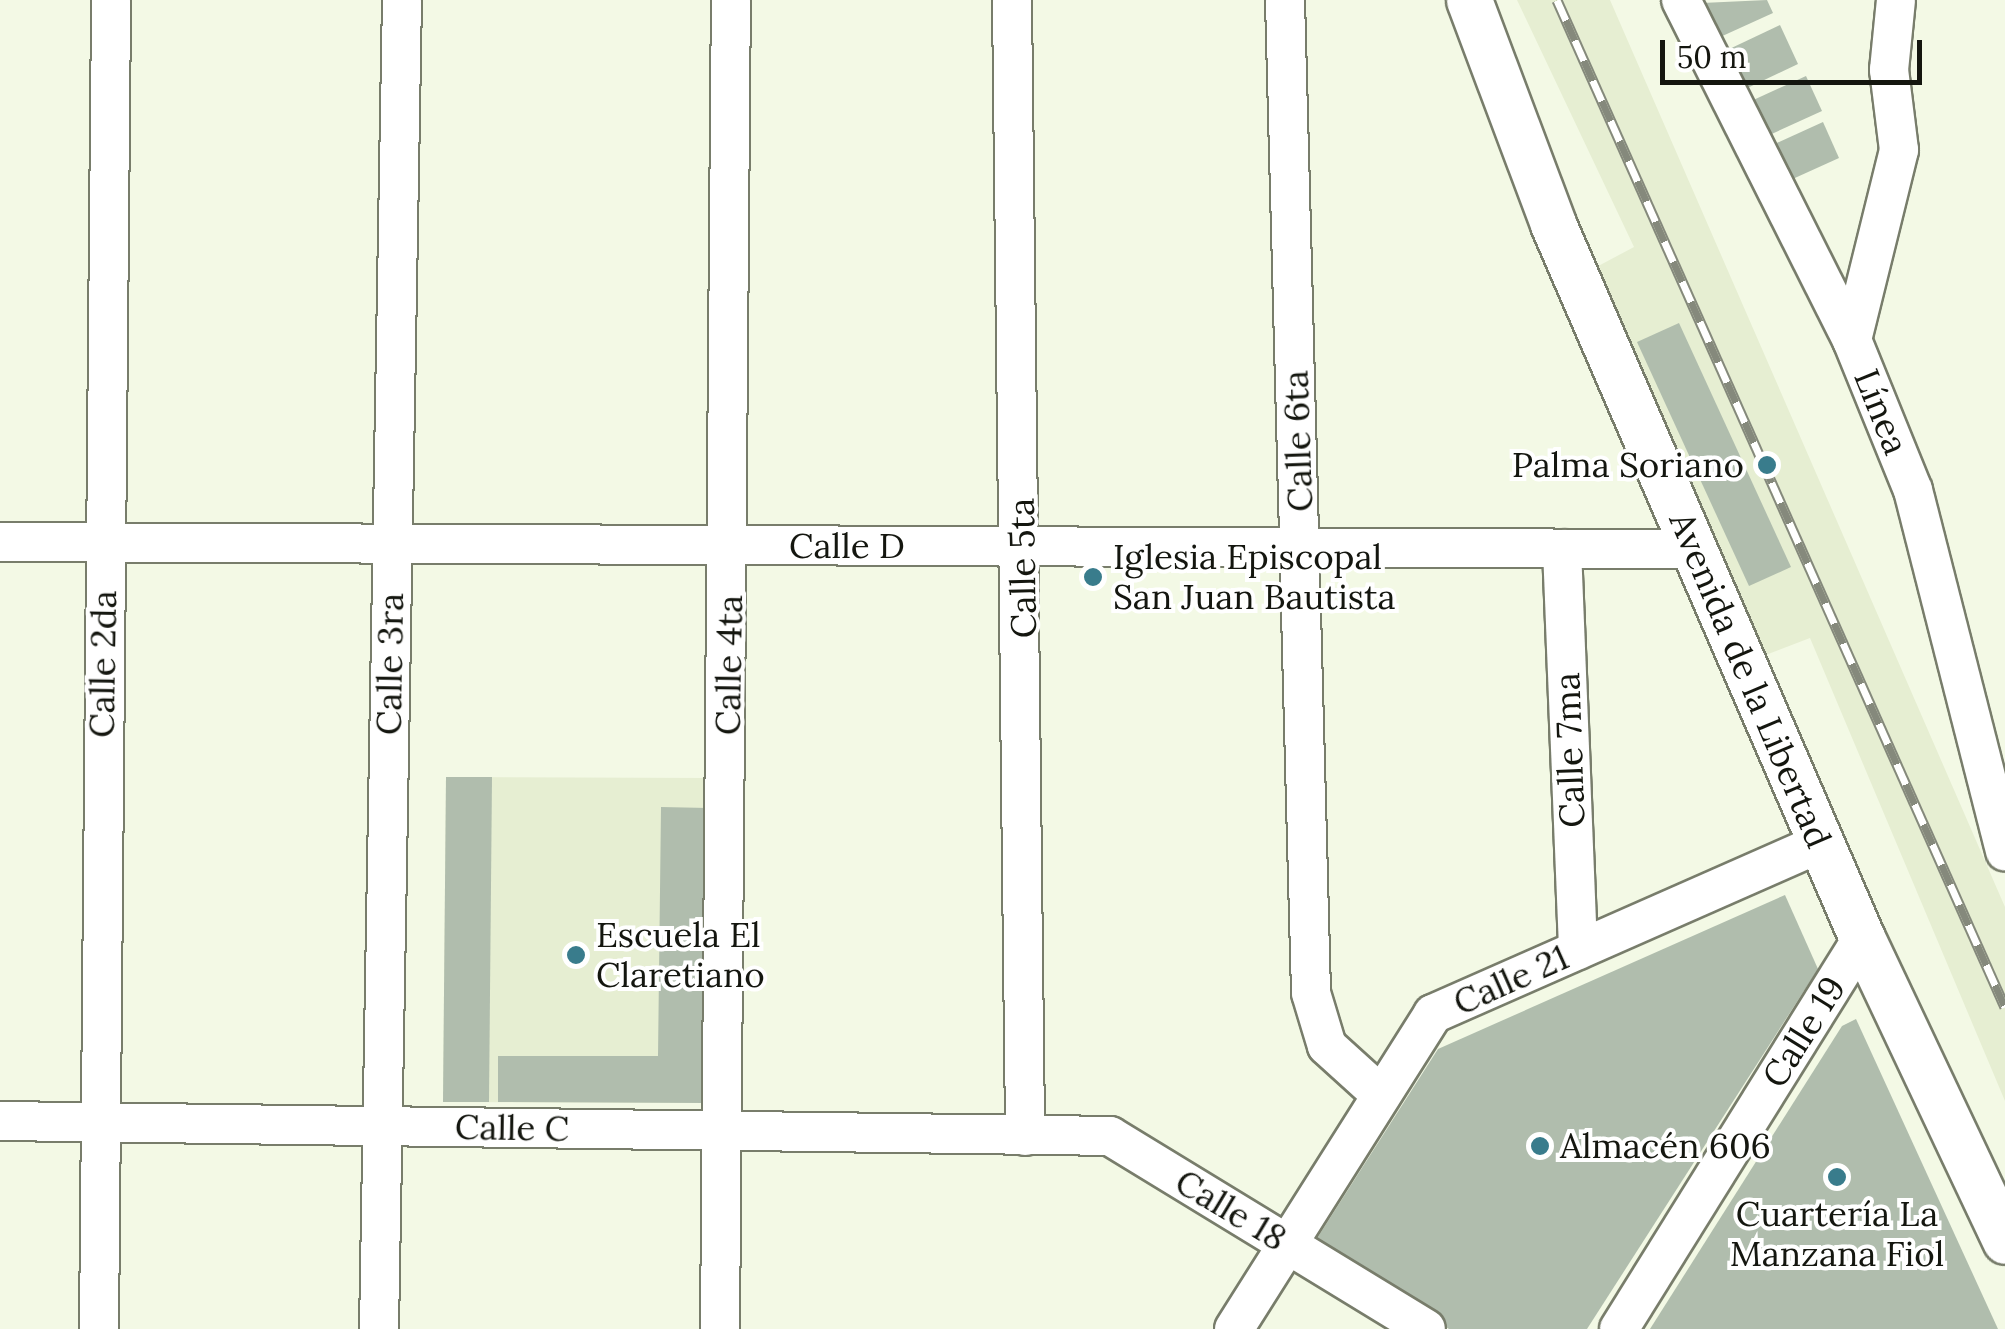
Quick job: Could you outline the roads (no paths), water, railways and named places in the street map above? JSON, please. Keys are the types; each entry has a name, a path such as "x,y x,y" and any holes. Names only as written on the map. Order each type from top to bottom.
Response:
{"main road":[{"name":"Avenida de la Libertad","path":"1470,0 1553,224 1862,938 2005,1241"}],"street":[{"name":"Calle 2da","path":"99,1329 111,0"},
{"name":"Calle 3ra","path":"379,1329 402,0"},
{"name":"Calle 4ta","path":"720,1329 731,546 731,0"},
{"name":"Calle 5ta","path":"1012,0 1024,546 1025,1136"},
{"name":"Calle 6ta","path":"1285,0 1311,992 1327,1046 1381,1095"},
{"name":"Línea","path":"1682,0 1852,340 1913,490 2005,852"},
{"path":"1852,340 1899,150 1889,70 1896,0"},
{"name":"Calle D","path":"0,542 1695,549"},
{"name":"Calle 7ma","path":"1562,549 1578,950"},
{"name":"Calle 21","path":"1234,1329 1433,1014 1820,843"},
{"name":"Calle 19","path":"1619,1329 1862,938"},
{"name":"Calle C","path":"0,1121 1025,1136"},
{"name":"Calle 18","path":"1025,1136 1110,1136 1426,1329"}],"railway":[{"path":"1557,0 2005,1007"}],"place":[{"name":"Palma Soriano","path":"1767,465"},
{"name":"Iglesia Episcopal San Juan Bautista","path":"1093,577"},
{"name":"Escuela El Claretiano","path":"576,955"},
{"name":"Almacén 606","path":"1540,1146"},
{"name":"Cuartería La Manzana Fiol","path":"1837,1177"}]}
